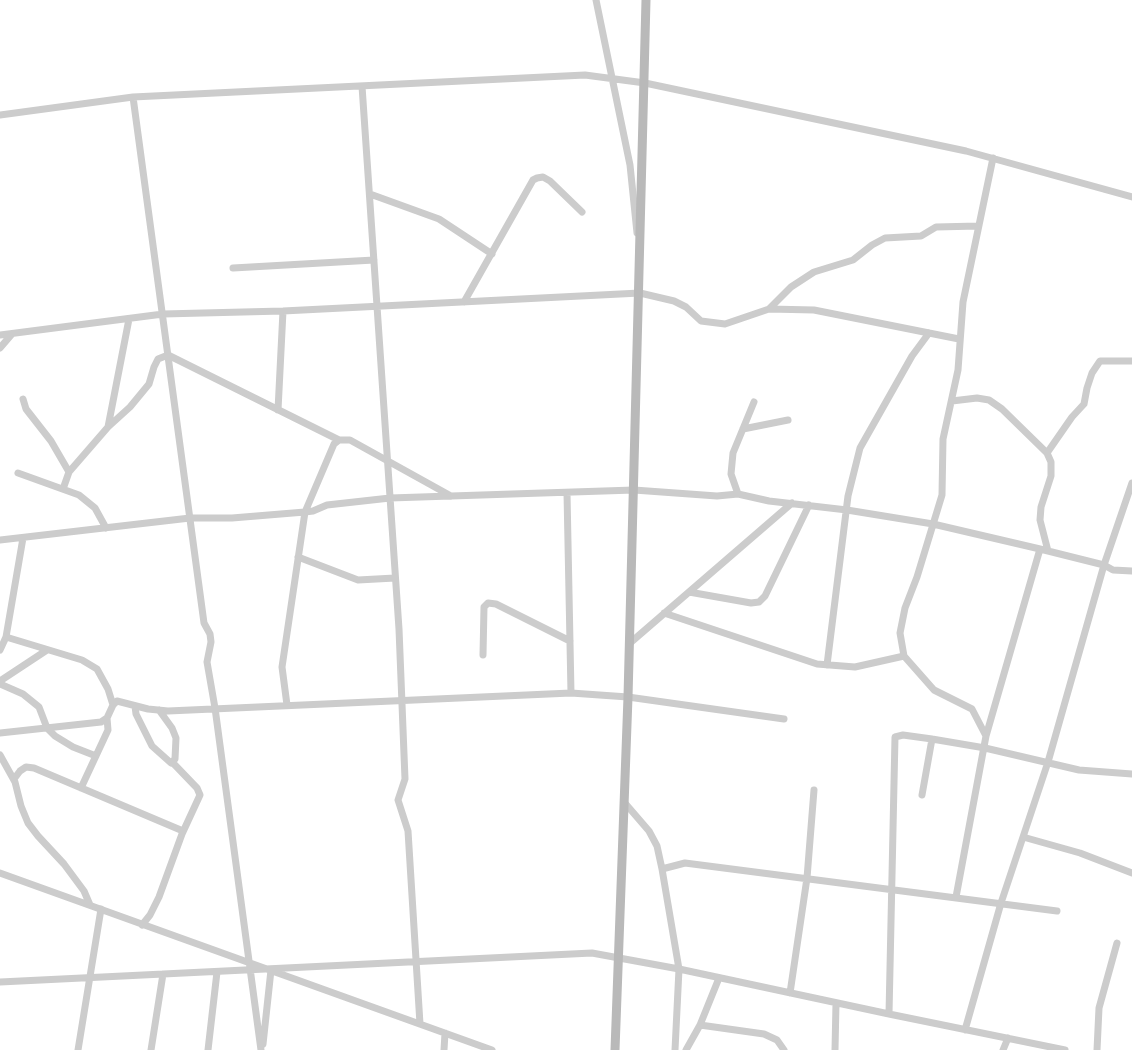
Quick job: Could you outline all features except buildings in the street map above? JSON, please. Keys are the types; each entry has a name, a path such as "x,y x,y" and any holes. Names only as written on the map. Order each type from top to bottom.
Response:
{"street":[{"path":"596,0 630,165 640,269"},
{"path":"615,1050 630,643 646,83 646,0"},
{"path":"0,115 133,97 585,75 646,83 966,151 1132,197"},
{"path":"362,86 396,578 404,779 398,800 408,831 420,1024"},
{"path":"133,97 204,623 210,634 211,642 207,662 215,708 262,1050"},
{"path":"986,736 972,709 934,690 904,656 900,634 905,608 942,495 943,439 958,370 959,339 963,302 992,158"},
{"path":"464,302 534,180 537,178 543,178 550,181 582,212"},
{"path":"370,194 439,219 492,254"},
{"path":"769,309 791,286 808,276 853,260 872,245 885,238 920,236 936,227 978,226"},
{"path":"233,268 374,260"},
{"path":"0,335 163,314 283,311 640,293 674,301 686,307 701,321 725,324 769,309 814,310 959,339"},
{"path":"278,410 283,311"},
{"path":"108,427 129,319"},
{"path":"827,665 848,496 860,448 912,356 929,333"},
{"path":"0,348 12,334"},
{"path":"63,489 70,472 108,427 130,407 149,384 158,359 168,355 339,440 350,440 451,496"},
{"path":"1047,453 1072,417 1084,404 1086,388 1092,373 1100,361 1132,361"},
{"path":"952,402 977,398 989,400 1002,409 1047,453 1051,462 1051,476 1041,507 1040,520 1048,551"},
{"path":"23,399 26,409 51,441 70,472"},
{"path":"738,494 731,474 733,453 754,402"},
{"path":"743,429 788,420"},
{"path":"287,705 282,667 305,512 334,444 339,440"},
{"path":"18,473 79,495 95,508 106,528"},
{"path":"965,1030 1000,903 1048,762 1104,565 1132,483"},
{"path":"0,540 190,518 232,518 305,512 327,506 390,498 634,490 717,496 738,494 769,501 847,510 933,524 1040,548 1104,565 1118,571 1132,571"},
{"path":"567,493 571,693"},
{"path":"630,643 792,503"},
{"path":"689,592 750,603 759,602 765,596 809,505"},
{"path":"0,650 6,637 23,538"},
{"path":"956,897 985,748 986,736 1040,548"},
{"path":"298,557 358,580 396,578"},
{"path":"483,655 484,607 488,603 496,604 570,640"},
{"path":"664,613 817,664 855,667 904,656"},
{"path":"6,637 82,660 97,669 108,689 113,705"},
{"path":"47,650 0,682 23,694 39,707 47,728 55,736 73,747 96,756"},
{"path":"81,788 108,730 107,718 113,705 117,701 159,710 571,693 628,696 784,719"},
{"path":"135,706 136,714 152,746 168,763 173,763 197,788 200,795 183,831 159,897 150,915 142,925"},
{"path":"159,710 172,728 176,738 173,763"},
{"path":"0,733 101,722 107,718"},
{"path":"889,1014 895,737 903,735 985,748 1079,770 1132,774"},
{"path":"922,795 932,739"},
{"path":"0,755 14,779 21,806 28,823 64,864 84,891 90,905"},
{"path":"14,779 20,771 26,768 34,768 183,831"},
{"path":"790,993 807,878 814,790"},
{"path":"624,802 650,832 657,846 662,868 679,969 675,1050"},
{"path":"1023,837 1080,853 1132,873"},
{"path":"662,868 685,863 1057,911"},
{"path":"0,873 492,1050"},
{"path":"78,1050 101,909"},
{"path":"1097,1050 1099,1008 1116,943"},
{"path":"0,982 271,970 592,953 679,969 1065,1050"},
{"path":"262,1050 271,970"},
{"path":"208,1050 216,972"},
{"path":"151,1050 163,974"},
{"path":"686,1050 700,1025 719,978"},
{"path":"835,1050 836,1003"},
{"path":"700,1025 764,1034 777,1040 784,1050"},
{"path":"444,1033 444,1050"},
{"path":"1002,1050 1008,1038"}]}
